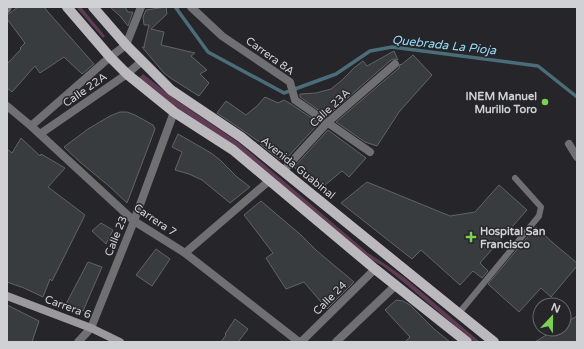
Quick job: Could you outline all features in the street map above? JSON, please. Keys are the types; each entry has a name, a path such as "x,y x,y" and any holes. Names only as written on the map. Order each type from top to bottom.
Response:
{"main road":[{"path":"67,7 110,57 127,74 174,112 233,150 375,269 467,342"},
{"name":"Avenida Guabinal","path":"93,7 126,45 171,90 240,137 494,342"}],"street":[{"path":"126,45 141,7"},
{"name":"Carrera 8A","path":"192,8 222,36 290,82 295,100 370,152"},
{"name":"Calle 22A","path":"31,126 110,57 126,45"},
{"name":"Calle 22A","path":"40,134 127,74 142,61"},
{"name":"Calle 23A","path":"283,171 328,123 395,64"},
{"name":"Carrera 7","path":"7,106 40,134 134,221 185,253 300,342"},
{"name":"Calle 23","path":"78,342 91,328 134,221 174,112"},
{"path":"570,144 577,157"},
{"path":"185,253 270,180"},
{"name":"Calle 24","path":"300,342 375,269"},
{"path":"336,342 396,285"},
{"name":"Carrera 6","path":"7,296 106,334 120,342"}],"lane":[{"path":"459,313 539,216 541,207 515,178"}],"shaded area":[{"path":"76,7 81,7 105,36 103,38"},
{"path":"143,74 176,100 238,142 368,253 405,278 480,342 474,342 383,266 365,256 235,146 173,105 139,78"}],"building":[{"path":"18,7 44,7 94,64 82,74 64,57 40,73 35,66 12,92 7,88 7,64 25,43 7,19 7,15"},
{"path":"110,7 125,7 128,12 133,12 128,26 120,16"},
{"path":"166,7 167,14 151,29 164,32 161,45 195,53 191,56 207,70 200,74 209,83 199,96 164,73 142,47 145,47 149,25 144,25 143,17 146,10"},
{"path":"394,51 398,60 391,60 327,116 300,97 300,94 316,93 331,89 363,61 367,66"},
{"path":"413,55 432,75 399,112 377,146 365,142 336,122 399,68 400,64 401,65"},
{"path":"265,97 278,103 284,100 319,123 286,159 284,157 280,160 260,144 261,143 217,113 226,101 246,115"},
{"path":"120,112 127,112 135,115 153,125 155,129 127,203 64,147 88,129"},
{"path":"328,130 366,158 349,177 342,171 319,190 294,167"},
{"path":"178,134 211,153 250,187 230,203 202,180 175,170 182,152 172,147"},
{"path":"21,138 40,156 41,154 65,168 48,187 85,215 52,281 50,279 43,297 7,282 7,149 12,153"},
{"path":"367,182 450,216 475,212 499,185 527,210 480,263 488,271 482,278 473,271 460,285 421,250 412,259 341,203"},
{"path":"261,201 354,282 327,309 304,282 286,289 266,258 273,253 244,215"},
{"path":"101,223 113,230 106,244 92,231"},
{"path":"536,227 577,263 577,266 551,297 541,288 519,312 488,284"},
{"path":"156,249 170,259 152,286 136,275"},
{"path":"88,262 102,267 83,311 66,304"},
{"path":"396,300 403,301 410,305 434,329 450,342 405,342 410,337 385,310"},
{"path":"7,305 39,321 32,342 7,342"},
{"path":"577,316 577,342 535,342 543,337 572,337 572,319"},
{"path":"235,319 248,329 238,342 221,342 226,335 225,334"}],"waterway":[{"name":"Quebrada La Pioja","path":"178,7 176,8 208,52 284,93 336,74 370,51 392,47 538,66 577,97"}],"place":[{"name":"INEM Manuel Murillo Toro","path":"545,102"},
{"name":"Hospital San Francisco","path":"471,237"}]}
